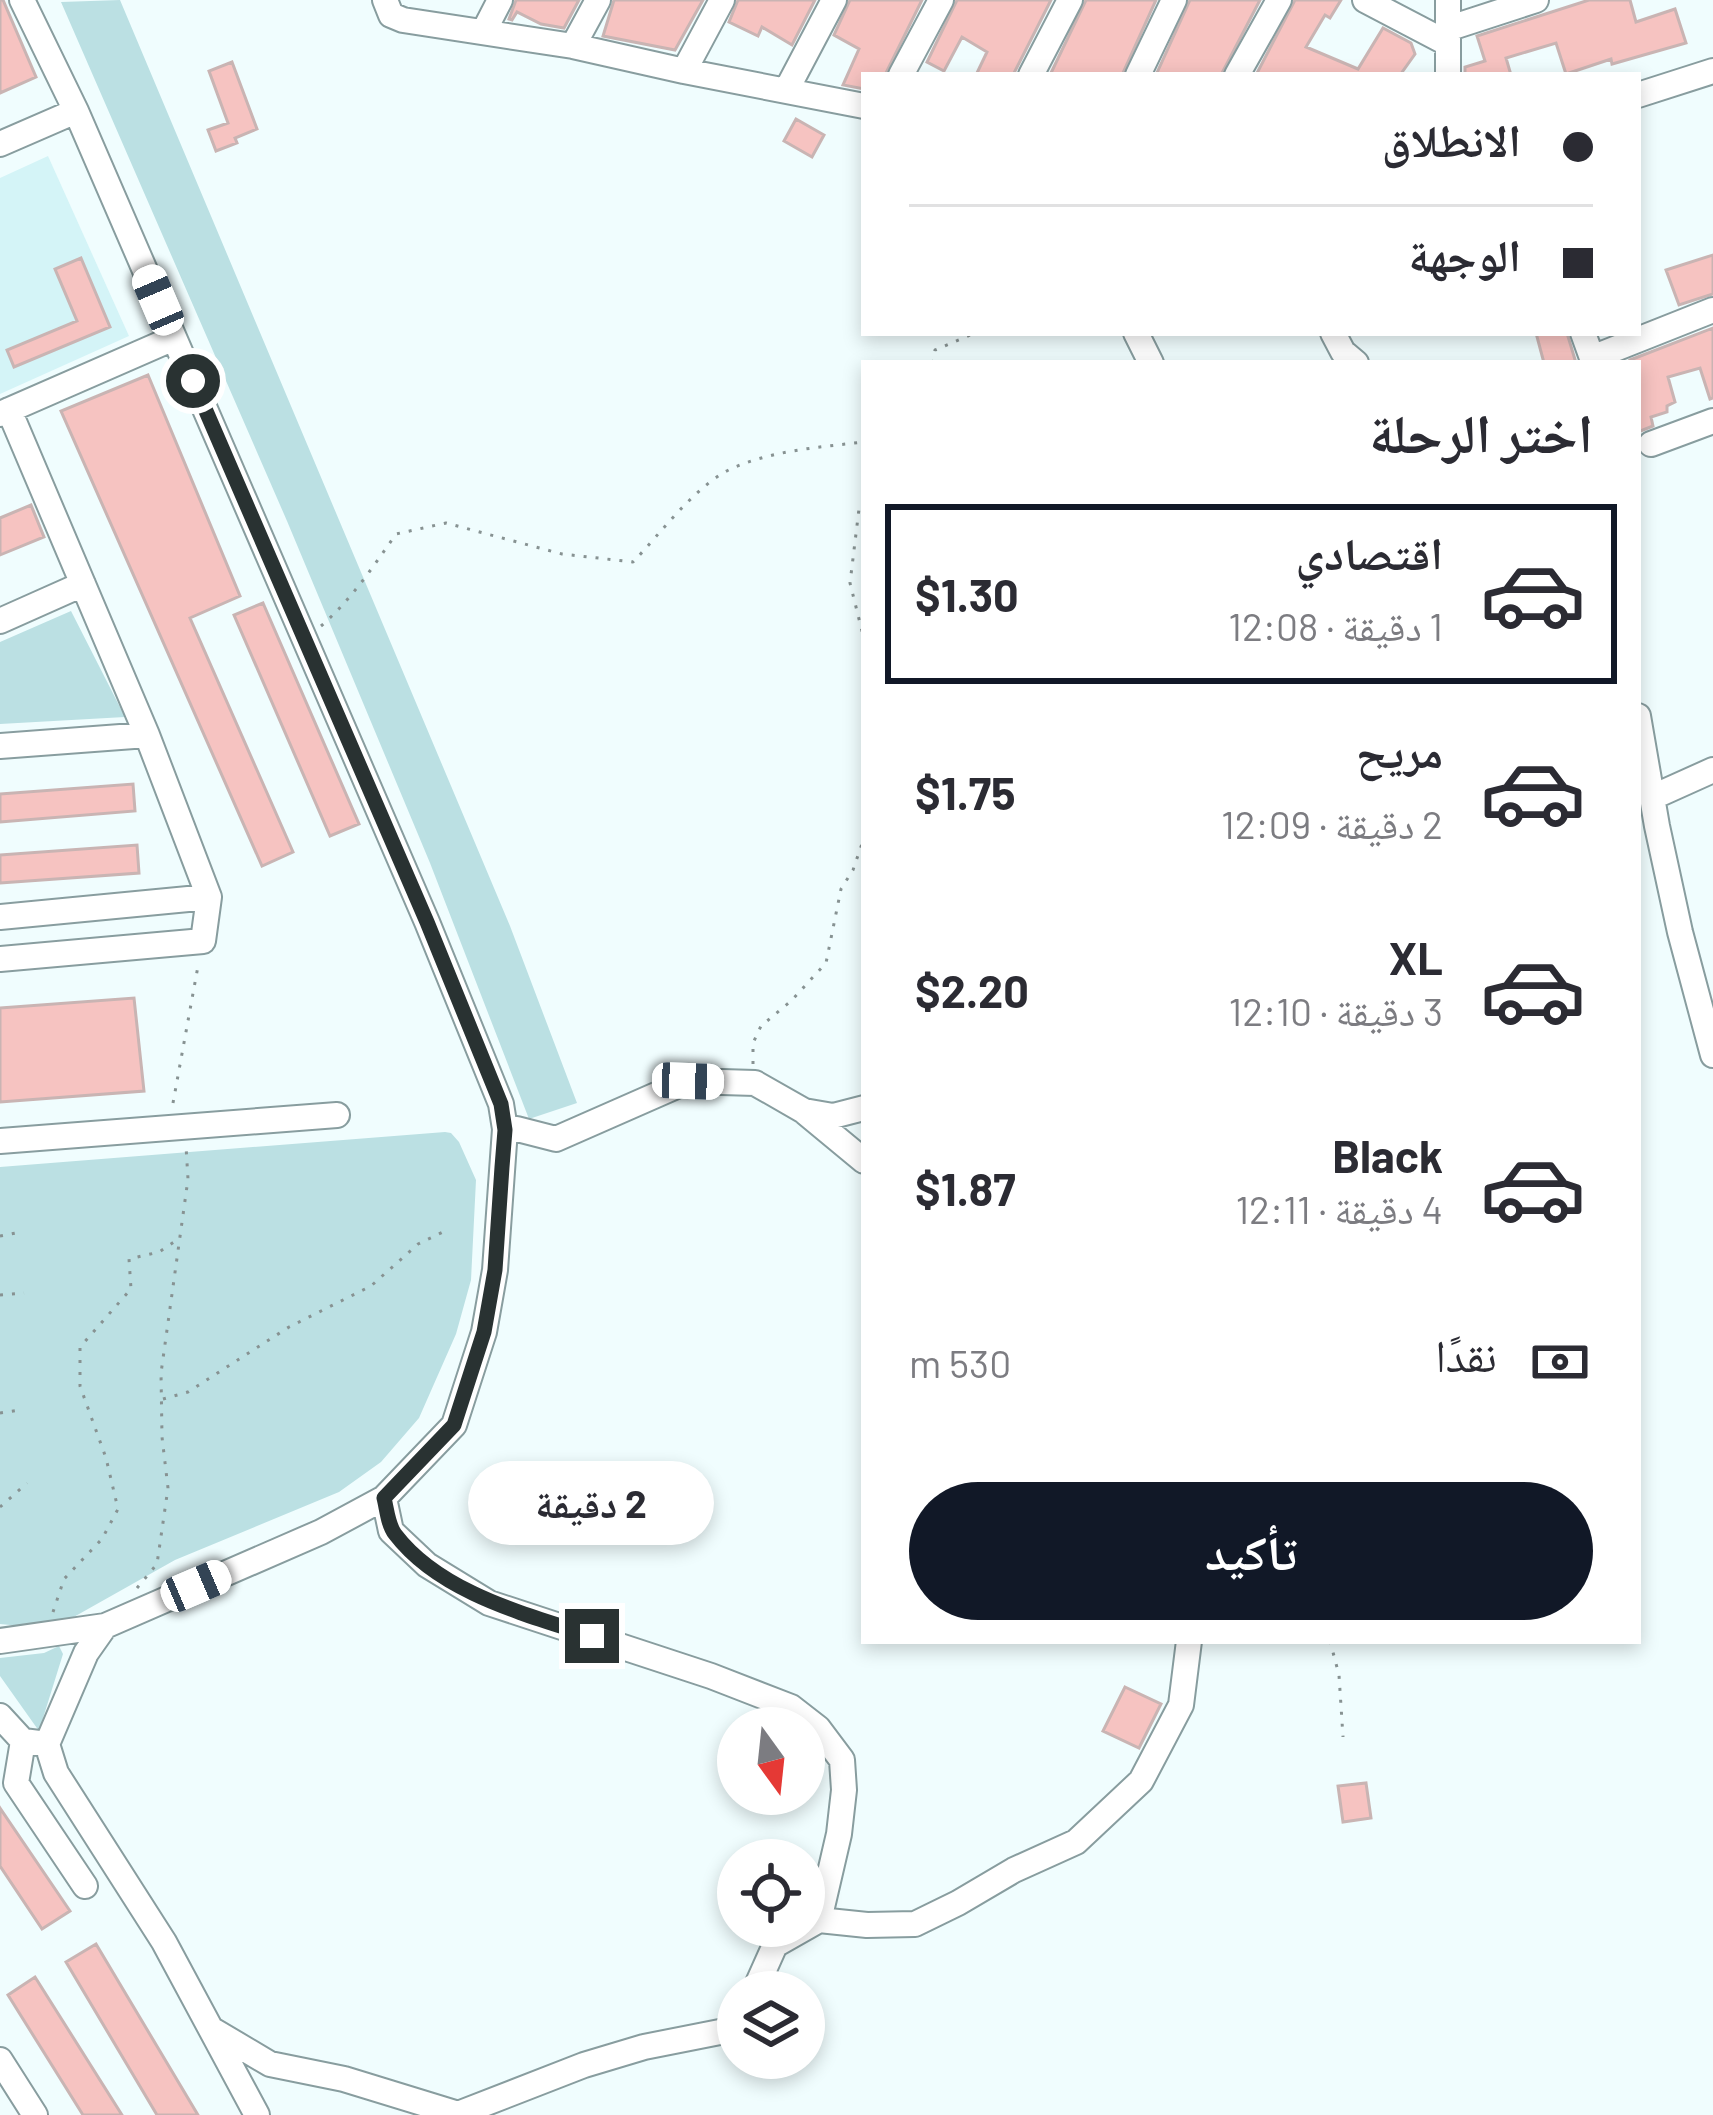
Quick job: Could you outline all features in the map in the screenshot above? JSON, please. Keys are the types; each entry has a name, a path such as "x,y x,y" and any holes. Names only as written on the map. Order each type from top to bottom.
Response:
{"street":[{"path":"0,1641 105,1626 321,1532 384,1498 454,1425 488,1312 505,1130 501,1104 470,1024 76,111 22,0"},
{"path":"385,0 392,15 403,20 573,46 861,105"},
{"path":"484,31 500,0"},
{"path":"573,46 598,0"},
{"path":"684,71 722,0"},
{"path":"787,89 834,0"},
{"path":"904,72 941,0"},
{"path":"1033,72 1070,0"},
{"path":"1139,72 1174,0"},
{"path":"1240,72 1279,0"},
{"path":"1365,0 1447,36 1536,0"},
{"path":"1448,0 1448,72"},
{"path":"1641,93 1713,71"},
{"path":"0,145 76,111"},
{"path":"1594,360 1713,310"},
{"path":"1335,336 1352,360"},
{"path":"0,959 203,941 209,897 147,735 4,412 175,338"},
{"path":"1651,444 1713,421"},
{"path":"0,621 83,584"},
{"path":"1641,732 1680,932 1713,1055"},
{"path":"0,746 147,735"},
{"path":"1653,797 1713,770"},
{"path":"0,917 209,897"},
{"path":"505,1130 556,1139 688,1081 754,1083 804,1112 861,1159"},
{"path":"804,1112 833,1116 861,1109"},
{"path":"0,1141 338,1115"},
{"path":"384,1498 391,1531 427,1565 489,1603 711,1676 791,1707 818,1728 842,1760 844,1790 825,1893"},
{"path":"85,1886 16,1784 105,1626"},
{"path":"825,1921 915,1924 1076,1841 1141,1781 1181,1705 1189,1644"},
{"path":"0,1716 35,1743 56,1773 164,1942 257,2115"},
{"path":"211,2029 270,2064 344,2079 458,2114 584,2065 717,2033"},
{"path":"0,2060 7,2086 35,2115"}],"path":[{"path":"933,360 935,350 968,336"},
{"path":"305,639 337,612 396,534 446,523 562,554 633,562 704,488 732,467 798,449 861,442"},
{"path":"861,507 850,583 861,627"},
{"path":"754,1083 753,1043 761,1026 826,963 841,889 861,847"},
{"path":"131,1595 157,1564 168,1488 161,1373 188,1179 185,1126 172,1103 203,941"},
{"path":"161,1400 188,1392 289,1327 371,1286 418,1244 443,1232"},
{"path":"0,1237 16,1233"},
{"path":"34,1637 51,1617 64,1579 102,1539 118,1509 80,1386 80,1347 131,1289 129,1259 159,1252 180,1239"},
{"path":"0,1295 24,1293"},
{"path":"0,1413 20,1410"},
{"path":"0,1508 27,1484"},
{"path":"1331,1644 1339,1675 1343,1737"}],"shaded area":[{"path":"120,0 510,926 577,1103 529,1119 430,863 287,521 61,2"},
{"path":"48,156 129,336 0,394 0,178"},
{"path":"71,611 125,717 0,724 0,642"},
{"path":"445,1132 459,1142 476,1180 471,1280 456,1334 419,1418 381,1462 339,1492 175,1560 72,1618 41,1628 0,1624 0,1167"},
{"path":"59,1646 63,1654 39,1731 0,1676 0,1658 44,1653"}],"building":[{"path":"0,0 36,77 0,93"},
{"path":"516,0 579,0 564,28 541,24 517,12 509,19"},
{"path":"614,0 703,0 675,50 603,36"},
{"path":"738,0 815,0 792,45 762,27 758,36 729,22"},
{"path":"850,0 922,0 886,72 861,72 861,88 843,85 859,49 834,35"},
{"path":"957,0 1051,0 1015,72 977,72 987,52 962,37 944,71 927,62"},
{"path":"1086,0 1156,0 1123,72 1051,72"},
{"path":"1190,0 1260,0 1223,72 1157,72"},
{"path":"1295,0 1341,0 1330,18 1325,15 1306,47 1358,69 1383,28 1411,43 1415,54 1402,72 1258,72"},
{"path":"1589,0 1630,0 1636,22 1675,9 1686,43 1565,72 1556,43 1506,58 1510,72 1465,72 1465,67 1485,61 1477,36"},
{"path":"232,62 257,129 216,151 208,130 228,123 209,71"},
{"path":"796,119 824,135 812,157 784,141"},
{"path":"1713,255 1713,294 1679,305 1666,270"},
{"path":"81,258 110,327 14,367 7,350 77,321 55,269"},
{"path":"1713,328 1713,398 1700,368 1668,377 1675,402 1667,406 1667,412 1651,417 1653,426 1641,431 1641,360 1630,360"},
{"path":"1537,336 1568,336 1575,360 1543,360"},
{"path":"148,375 240,596 190,618 293,852 262,866 61,411"},
{"path":"31,505 44,537 0,555 0,518"},
{"path":"263,603 359,824 330,836 234,615"},
{"path":"133,784 135,811 0,822 0,794"},
{"path":"137,845 139,873 0,883 0,855"},
{"path":"134,998 144,1091 0,1102 0,1008"},
{"path":"1125,1687 1161,1704 1139,1748 1103,1731"},
{"path":"1366,1783 1371,1818 1343,1822 1338,1786"},
{"path":"0,1808 70,1911 42,1929 0,1866"},
{"path":"96,1944 198,2115 157,2115 66,1962"},
{"path":"35,1977 122,2115 83,2115 8,1995"}],"route":[{"path":"193,381 501,1104 505,1130 495,1270 484,1332 454,1425 384,1498 391,1531 427,1565 489,1603 592,1636"}]}
